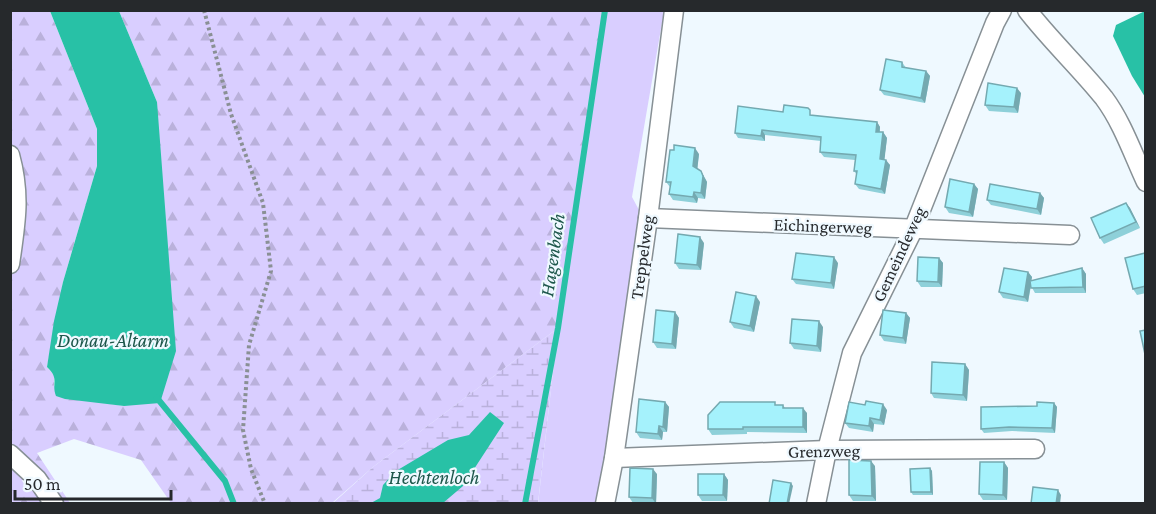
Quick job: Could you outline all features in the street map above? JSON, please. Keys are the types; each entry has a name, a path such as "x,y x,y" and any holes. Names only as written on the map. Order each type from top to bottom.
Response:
{"street":[{"name":"Treppelweg","path":"605,504 614,458 648,218 674,10"},
{"name":"Gemeindeweg","path":"816,504 852,352 913,230 995,22 1002,10"},
{"path":"1027,10 1104,99 1119,124 1146,182"},
{"path":"10,154 17,178 18,212 10,264"},
{"name":"Eichingerweg","path":"648,218 1070,236"},
{"name":"Grenzweg","path":"614,458 827,450 1035,448"},
{"path":"12,449 54,504"}],"path":[{"path":"204,10 231,114 263,203 266,226 271,271 249,345 243,430 251,469 265,504"}],"green space":[{"path":"10,11 50,11 97,129 97,166 63,282 47,367 54,375 54,386 97,402 124,406 157,102 119,11 605,11 558,328 373,467 332,503 171,503 141,460 74,439 37,453 70,503 11,503"},
{"path":"605,11 664,11 632,197 639,210 610,430 595,503 538,504 558,328"},
{"path":"558,328 538,503 332,504 373,467"}],"water":[{"name":"Donau-Altarm","path":"50,11 119,11 157,102 176,351 160,403 124,406 65,399 56,396 54,378 47,367 63,282 97,166 97,129"},
{"path":"1145,11 1145,97 1113,36 1116,25"},
{"name":"Hechtenloch","path":"490,412 504,423 463,486 443,503 371,503 380,498 383,485 396,471 448,440 469,435"}],"building":[{"path":"886,59 902,62 902,67 926,71 921,98 880,90"},
{"path":"988,83 1017,88 1014,107 985,105"},
{"path":"784,105 808,108 810,115 877,122 876,132 883,132 880,159 886,160 881,189 855,184 856,155 820,152 821,137 762,130 761,136 735,133 738,106 783,112"},
{"path":"674,145 695,148 693,166 701,171 703,176 701,193 694,192 693,197 669,194 671,182 666,182 670,150 674,150"},
{"path":"950,179 974,184 969,212 945,207"},
{"path":"990,184 1040,193 1037,209 987,200"},
{"path":"1126,203 1136,222 1100,238 1091,218"},
{"path":"678,234 700,237 697,265 675,263"},
{"path":"796,253 834,257 831,283 792,279"},
{"path":"1145,253 1146,286 1133,289 1125,258"},
{"path":"918,257 939,258 938,282 917,281"},
{"path":"1004,268 1028,272 1024,297 999,292"},
{"path":"1082,268 1083,287 1031,288 1030,281"},
{"path":"736,292 756,296 750,326 730,322"},
{"path":"656,310 675,312 672,344 653,342"},
{"path":"883,310 906,313 903,338 880,335"},
{"path":"792,319 819,321 817,346 790,343"},
{"path":"1146,330 1146,359 1140,331"},
{"path":"932,362 965,364 963,395 931,393"},
{"path":"639,399 665,402 663,427 659,426 658,434 636,432"},
{"path":"866,401 883,404 880,420 870,418 869,426 845,423 849,402 865,405"},
{"path":"720,402 775,402 775,405 783,405 783,408 803,408 803,427 708,429 708,415"},
{"path":"1037,402 1054,403 1052,428 981,429 981,407 1037,406"},
{"path":"849,460 871,461 872,496 849,495"},
{"path":"980,462 1004,462 1003,495 979,494"},
{"path":"630,468 653,469 652,498 629,497"},
{"path":"930,468 931,492 911,492 910,469"},
{"path":"698,474 724,474 723,495 698,495"},
{"path":"773,480 791,483 787,504 769,504"},
{"path":"1033,487 1058,490 1056,504 1031,504"}],"waterway":[{"name":"Hagenbach","path":"525,504 558,328 605,10"},
{"path":"157,398 225,481 234,504"}]}
